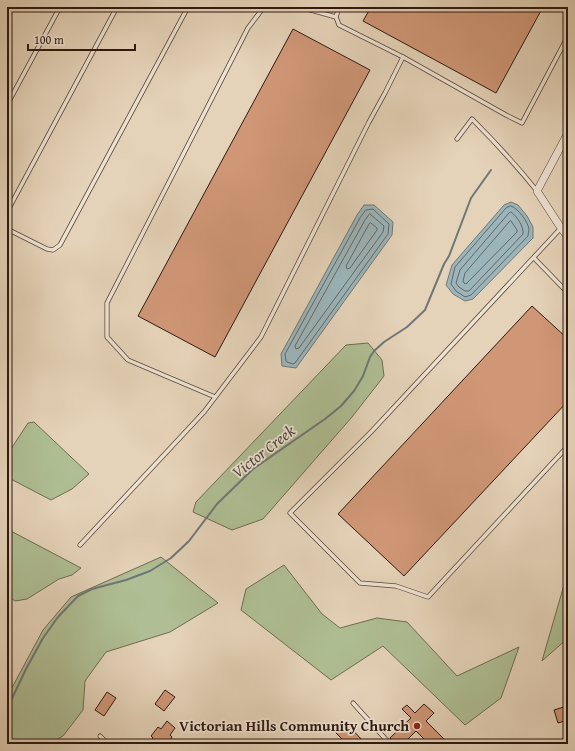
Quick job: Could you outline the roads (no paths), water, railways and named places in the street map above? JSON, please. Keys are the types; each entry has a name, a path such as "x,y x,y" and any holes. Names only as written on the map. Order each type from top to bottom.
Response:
{"street":[{"path":"568,133 537,191 568,237"}],"lane":[{"path":"7,105 60,7"},
{"path":"7,212 117,7"},
{"path":"7,229 46,249 52,250 60,245 188,7"},
{"path":"215,397 128,360 107,337 107,303 248,28 264,7"},
{"path":"300,7 336,16"},
{"path":"339,7 336,16 339,25 403,57 522,123 568,36"},
{"path":"80,545 204,412 261,337 403,57"},
{"path":"457,139 472,119 492,139 537,191"},
{"path":"561,228 371,432 290,513 360,583 396,586 428,597 568,446"},
{"path":"534,258 568,293"},
{"path":"353,702 390,744"},
{"path":"100,736 108,744"}],"water":[{"path":"511,202 518,205 527,216 533,227 533,238 473,299 465,301 453,294 446,285 452,265 504,205"},
{"path":"364,205 374,205 393,222 392,235 296,368 282,366 281,354 357,215"}],"waterway":[{"name":"Victor Creek","path":"7,709 43,638 58,617 78,596 92,589 126,580 150,571 171,558 189,541 217,504 253,469 325,419 341,406 354,391 363,376 370,357 374,351 384,342 407,327 425,310 444,264 449,256 471,198 491,170"}],"place":[{"name":"Victorian Hills Community Church","path":"417,726"}]}
